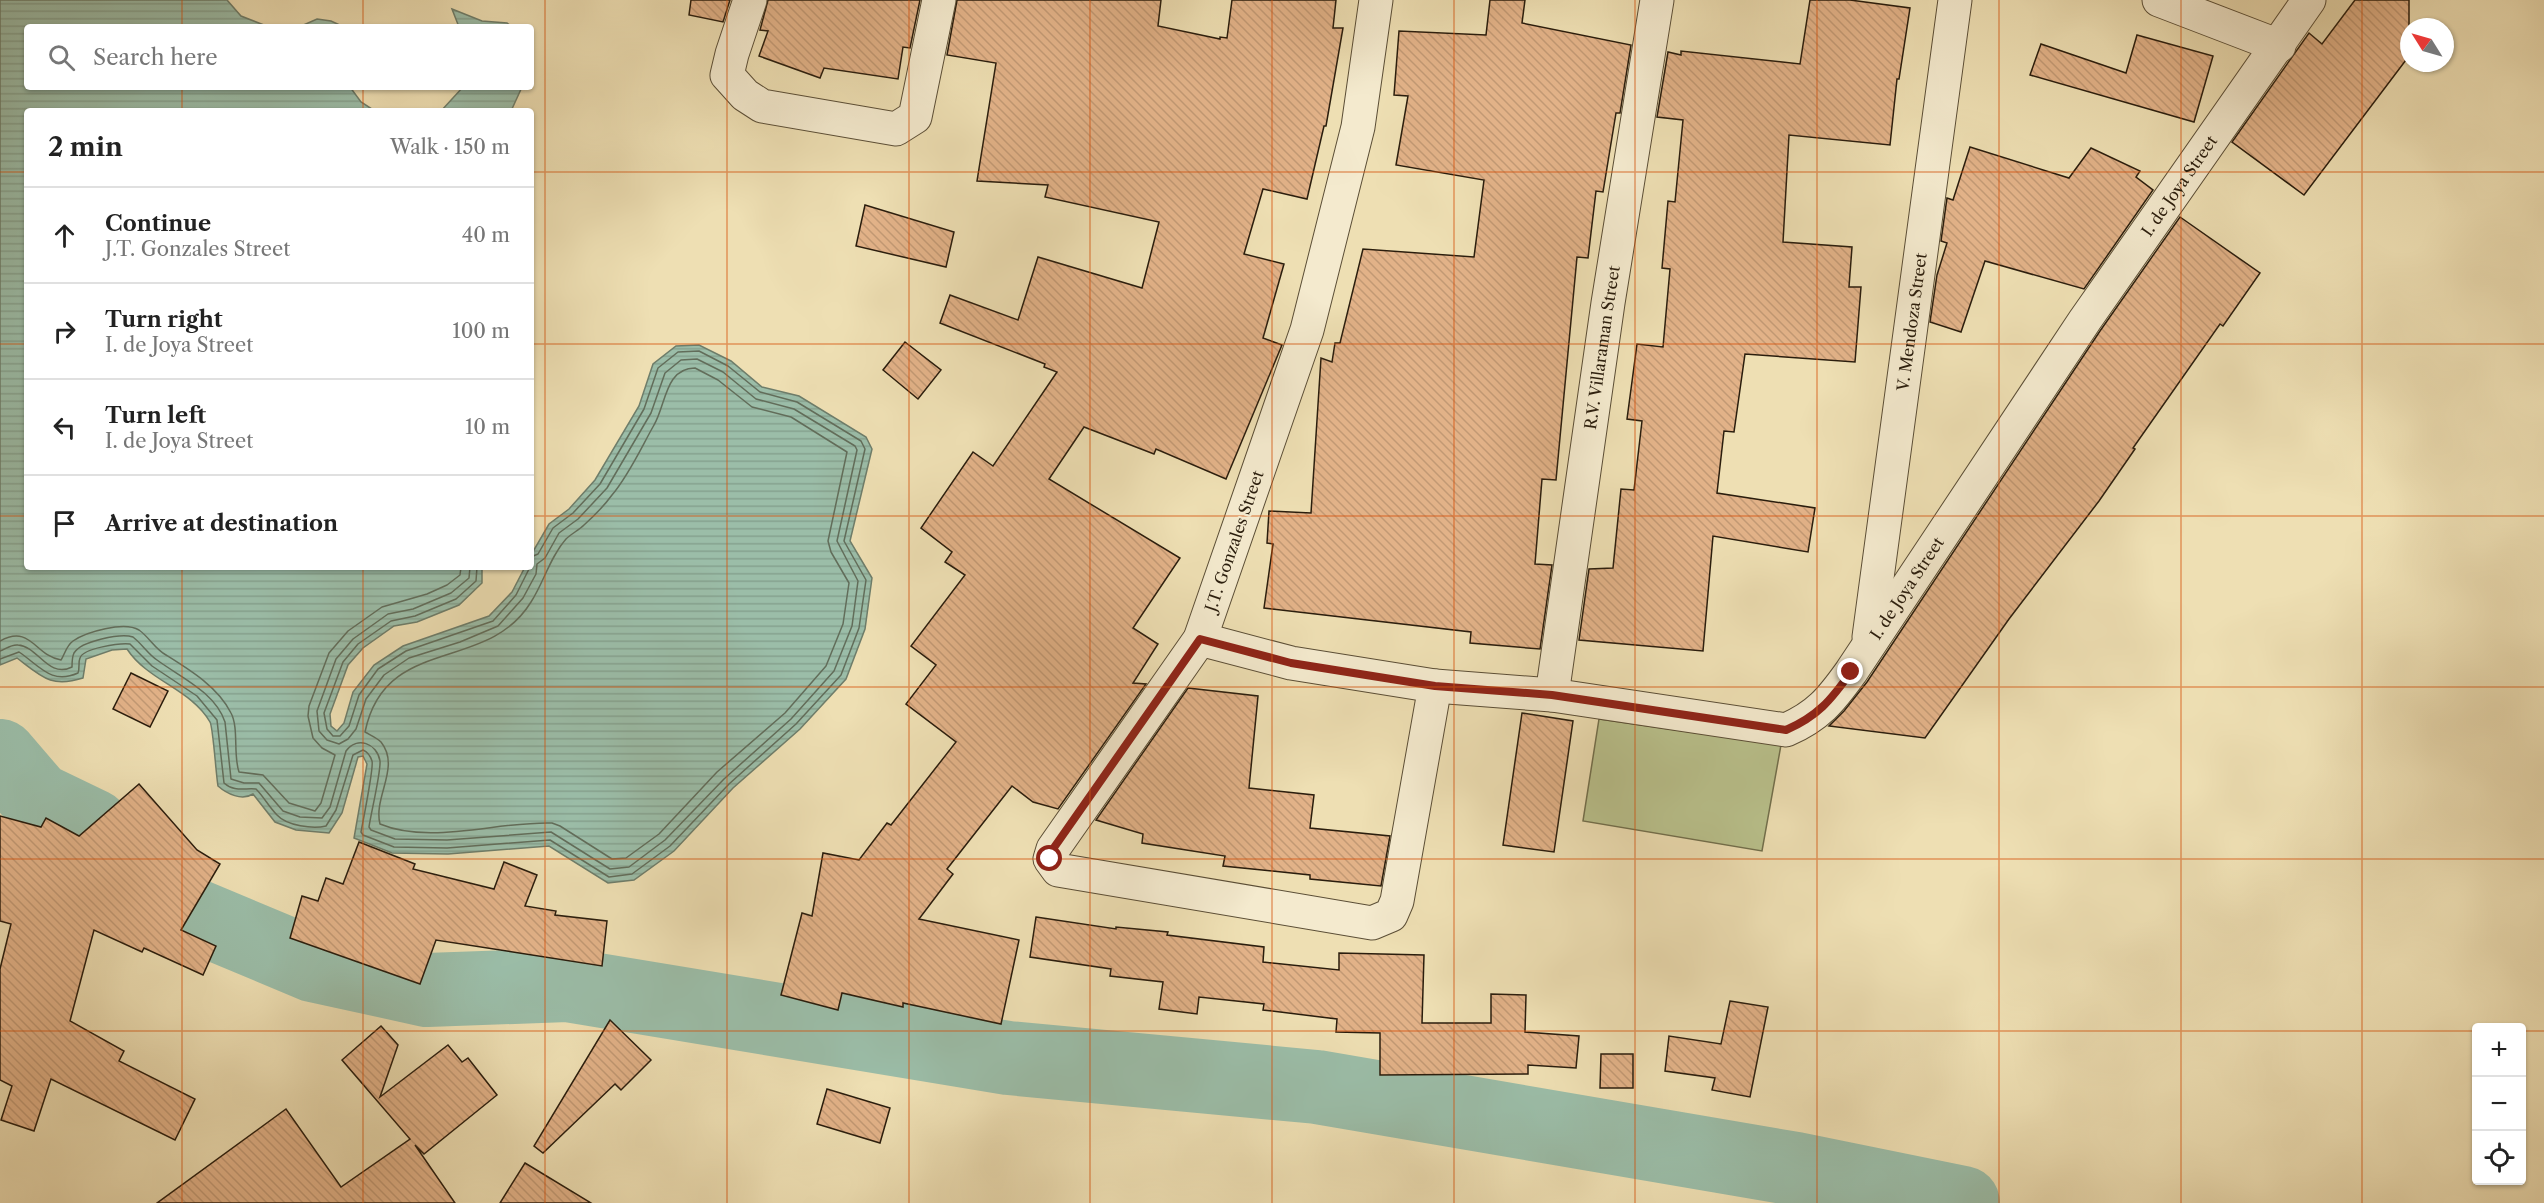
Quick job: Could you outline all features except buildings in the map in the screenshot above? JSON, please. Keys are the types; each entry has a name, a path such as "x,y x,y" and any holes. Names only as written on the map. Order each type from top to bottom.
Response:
{"street":[{"path":"750,0 727,75 745,95 762,106 896,129 915,117 939,0"},
{"name":"J.T. Gonzales Street","path":"1376,0 1359,127 1310,319 1200,639 1053,849 1050,859 1058,870 1372,923 1391,915 1397,901 1435,686"},
{"name":"R.V. Villaraman Street","path":"1552,695 1608,303 1657,0"},
{"name":"V. Mendoza Street","path":"1868,644 1955,0"},
{"path":"2158,0 2279,46"},
{"name":"I. de Joya Street","path":"1200,639 1291,663 1435,686 1552,695 1786,730 1808,720 1829,702 2097,302 2279,46 2309,0"}],"shaded area":[{"path":"1599,719 1781,745 1762,851 1583,821"}],"water":[{"path":"0,0 227,0 241,16 261,24 24,24 24,90 352,90 361,102 370,108 24,108 24,570 482,570 482,583 459,605 417,622 394,626 363,648 348,665 330,714 331,726 337,731 344,723 353,692 374,665 403,646 489,616 512,592 523,570 534,570 534,550 549,524 569,509 595,480 639,406 653,364 676,346 699,345 731,361 762,387 799,396 866,437 872,449 850,541 872,578 865,629 846,679 800,729 733,788 674,851 634,880 608,883 549,846 448,854 392,853 354,838 367,764 363,756 358,757 342,813 329,833 296,830 275,822 253,794 244,797 235,796 218,786 210,722 192,701 146,669 127,649 112,650 86,659 83,678 72,681 47,679 17,658 0,665"},
{"path":"452,9 482,21 508,24 458,24"},
{"path":"317,19 338,24 306,24"},
{"path":"460,90 521,90 512,108 444,108"}],"waterway":[{"path":"0,756 37,799 93,826 106,859 167,904 313,965 427,990 567,985 1008,1058 1317,1087 1796,1169 1963,1203"}],"route":[{"path":"1050,859 1053,849 1200,639 1291,663 1435,686 1552,695 1786,730 1808,720 1829,702 1851,672"}]}
